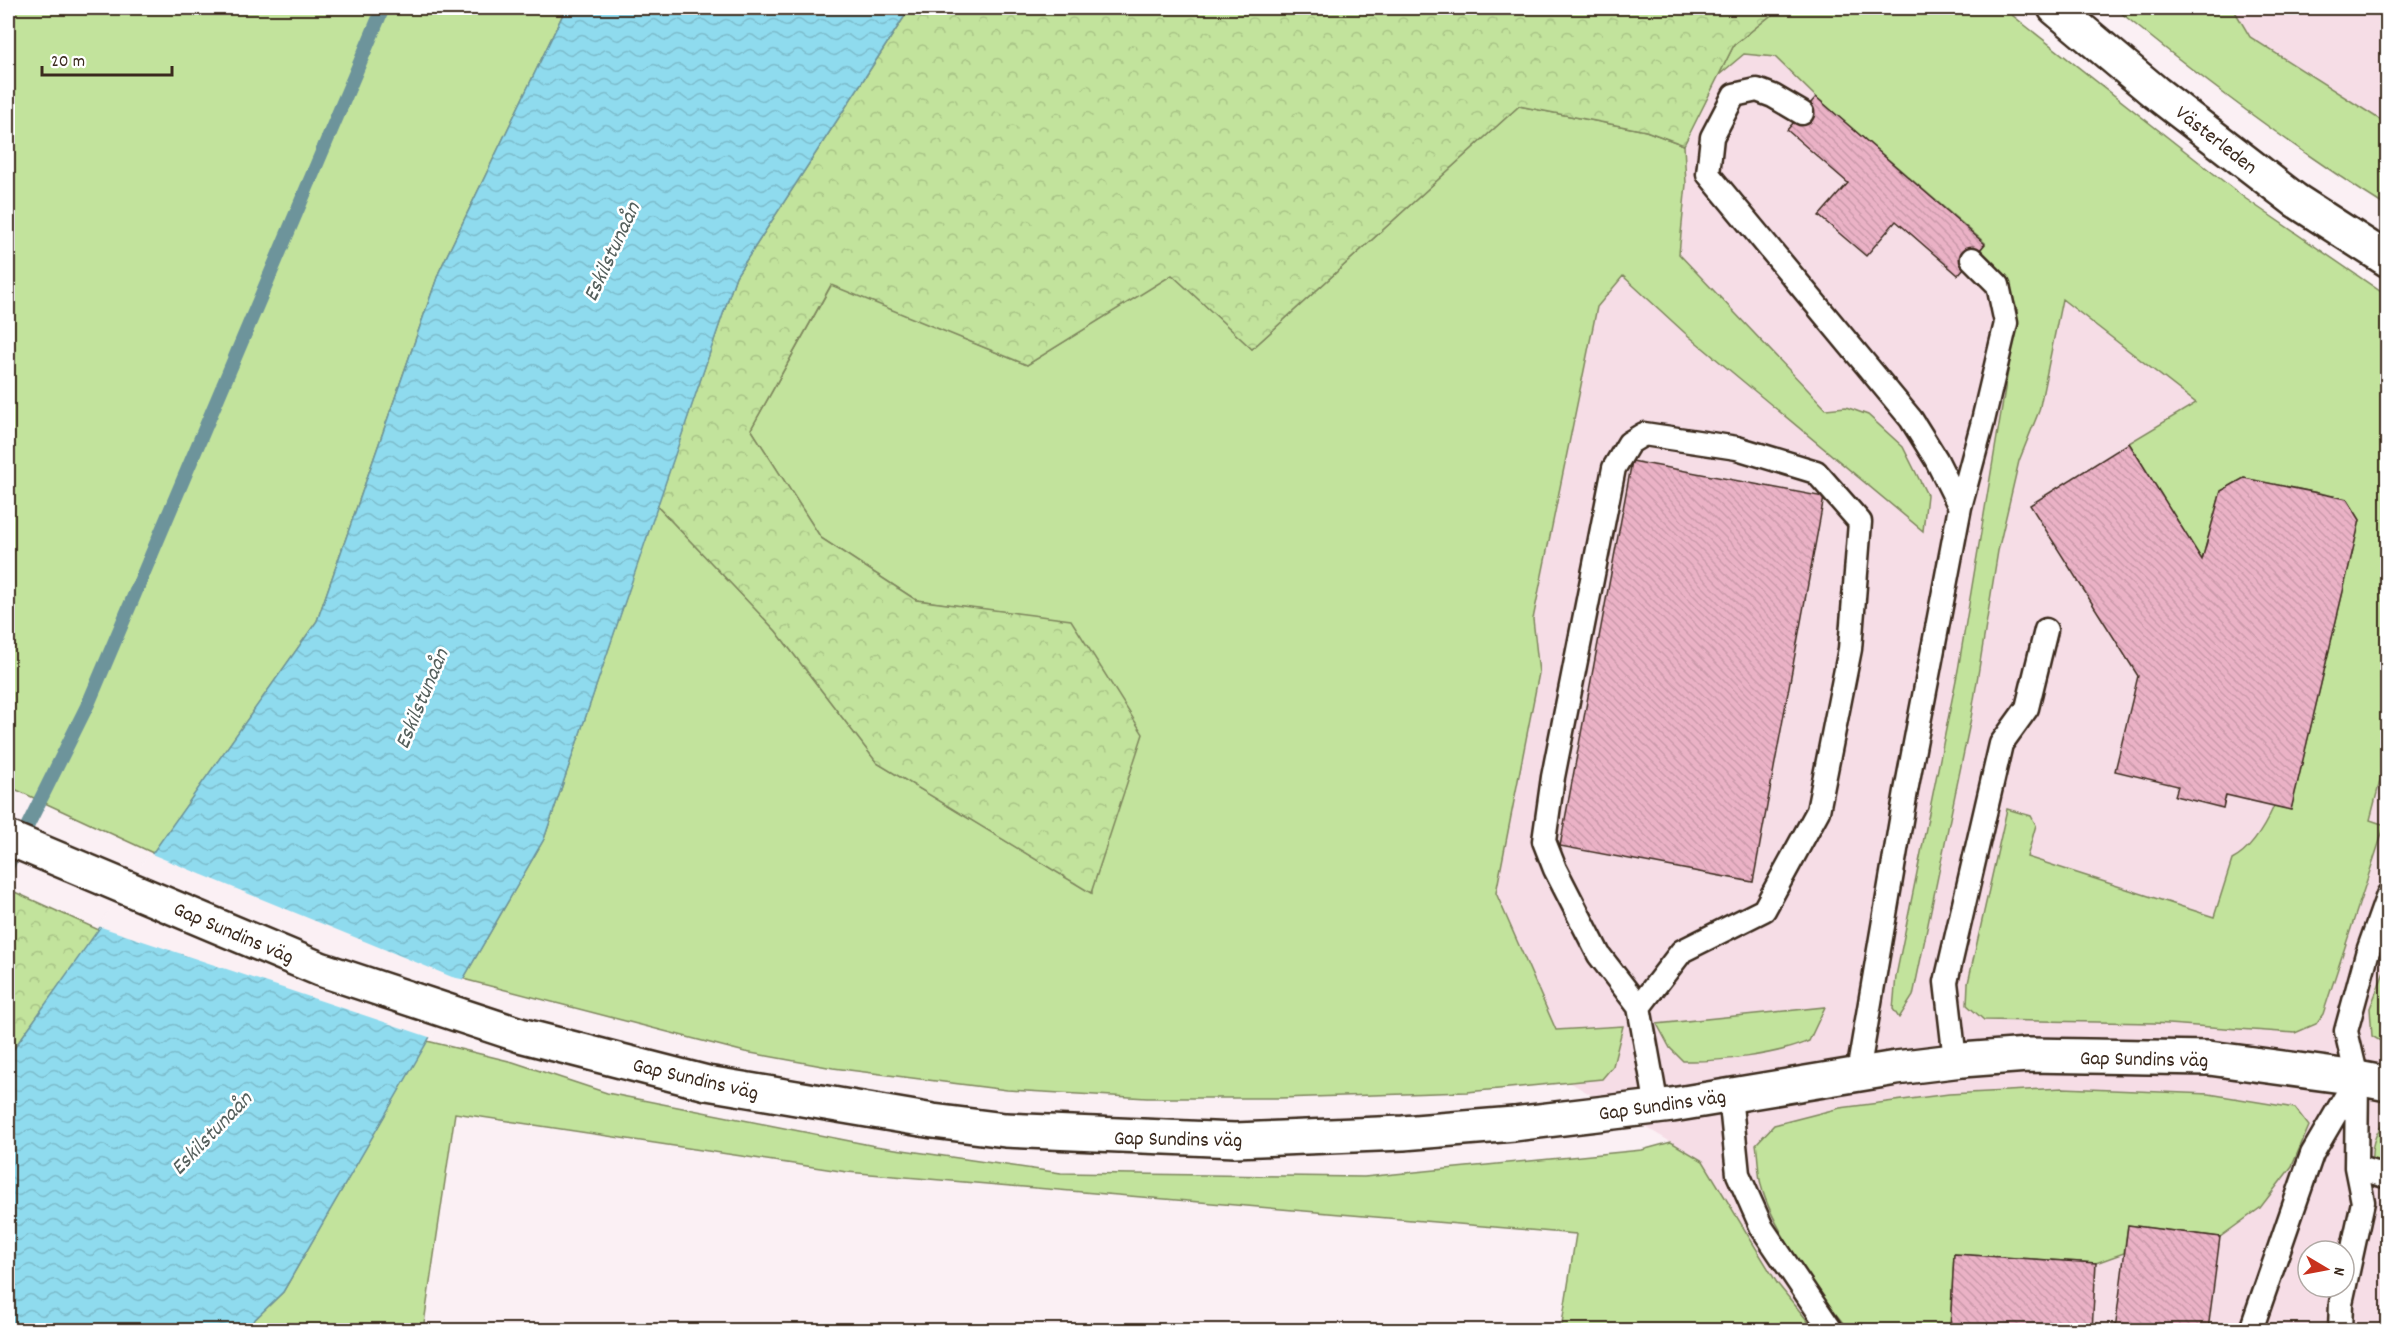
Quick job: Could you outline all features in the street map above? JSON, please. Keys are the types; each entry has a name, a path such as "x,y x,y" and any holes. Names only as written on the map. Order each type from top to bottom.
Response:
{"street":[{"name":"Västerleden","path":"2055,8 2155,92 2295,200 2388,260"},
{"name":"Gap Sundins väg","path":"8,838 320,969 520,1035 707,1083 792,1099 1005,1130 1235,1140 1315,1138 1514,1125 1657,1107 1858,1073 1955,1060 2028,1055 2209,1058 2372,1081"}],"lane":[{"path":"1802,113 1773,96 1757,90 1734,95 1712,137 1708,174 1911,420 1936,459 1960,507"},
{"path":"1858,1073 1906,791 1960,507 2006,323 1998,285 1972,259"},
{"path":"1638,1007 1682,951 1764,910 1818,811 1850,649 1860,522 1816,472 1737,448 1644,434 1629,443 1614,468 1552,777 1544,841 1555,869 1599,955 1638,1007 1657,1107"},
{"path":"1955,1060 1946,982 2001,744 2027,708 2046,630"},
{"path":"2340,1330 2341,1303 2363,1202 2356,1167 2372,1081 2346,1031 2367,954 2388,894"},
{"path":"2251,1330 2312,1154 2372,1081"},
{"path":"1730,1095 1738,1174 1762,1228 1831,1330"},
{"path":"2356,1167 2388,1177"}],"shaded area":[{"path":"1780,8 2003,8 2246,199 2387,296 2387,1330 1778,1330 1703,1161 1571,1083 1496,893 1539,673 1533,619 1558,477 1597,307 1621,278 1734,45"},
{"path":"2115,8 2387,8 2387,207 2327,169 2204,80"}],"green space":[{"path":"8,8 566,8 439,272 317,621 153,853 8,786"},
{"path":"910,8 1780,8 1734,45 1684,145 1646,131 1519,106 1252,349 1172,275 1027,365 831,285 751,429 821,538 916,600 1071,620 1143,734 1091,893 877,763 776,631 657,506 736,276"},
{"path":"1780,8 2003,8 2246,199 2387,296 2388,750 2370,820 2385,825 2323,1014 2316,1024 2295,1033 2154,1023 1984,1020 1967,1005 1968,983 2007,809 2031,816 2036,825 2027,857 2214,917 2232,860 2252,844 2274,806 2291,809 2360,520 2347,499 2244,478 2221,491 2202,560 2129,443 2196,403 2062,299 2039,411 2019,461 1998,551 1971,718 1913,996 1899,1018 1893,1009 1896,976 1958,670 2018,311 2007,284 1976,257 1985,243 1816,97 1775,57 1744,54 1719,75 1734,45"},
{"path":"2115,8 2233,8 2250,37 2387,124 2387,207 2316,161 2248,112"},
{"path":"1519,106 1646,131 1684,145 1686,184 1679,254 1826,409 1846,407 1868,415 1903,447 1927,495 1923,531 1685,333 1623,276 1597,307 1533,619 1539,673 1496,893 1556,1030 1623,1026 1613,1066 1602,1079 1467,1092 1280,1098 1147,1098 1007,1090 833,1068 745,1052 463,979 544,839 657,506 776,631 877,763 1092,893 1071,621 916,600 821,538 751,429 832,284 1027,365 1172,274 1252,349"},
{"path":"8,889 99,930 8,1057"},
{"path":"2387,970 2387,1045 2372,1036 2370,1008 2384,972"},
{"path":"1825,1007 1809,1041 1765,1054 1730,1059 1683,1061 1670,1048 1657,1024"},
{"path":"427,1041 513,1062 607,1093 875,1146 1061,1173 1364,1177 1642,1150 1671,1142 1703,1161 1777,1283 1815,1330 1561,1330 1576,1234 847,1172 455,1113 423,1330 244,1330 283,1292"},
{"path":"2063,1088 2209,1094 2295,1108 2309,1126 2292,1166 2260,1208 2220,1237 2128,1225 2124,1253 2096,1263 1954,1254 1950,1330 1849,1330 1797,1259 1773,1216 1760,1180 1756,1144 1774,1125 1840,1108 1949,1094"},
{"path":"2387,1119 2387,1167 2372,1160 2372,1149 2380,1128"}],"water":[{"name":"Eskilstunaån","path":"566,8 910,8 736,276 544,839 283,1292 244,1330 8,1330 8,1057 317,621 439,272"}],"pier":[{"path":"149,853 452,977 466,980 432,1038 98,926"}],"building":[{"path":"2370,8 2388,8 2388,18"},
{"path":"1816,97 1985,244 1958,275 1896,221 1866,256 1819,216 1848,183 1787,130"},
{"path":"2129,443 2202,560 2221,491 2244,478 2347,499 2360,520 2291,810 2226,795 2223,808 2175,796 2178,786 2115,771 2138,676 2030,505"},
{"path":"1632,461 1824,497 1753,882 1560,846"},
{"path":"2128,1225 2220,1237 2208,1330 2115,1330"},
{"path":"1954,1254 2096,1263 2092,1330 1950,1330"},
{"path":"2388,1296 2388,1330 2379,1330"}],"waterway":[{"path":"8,865 89,702 383,8"}]}
